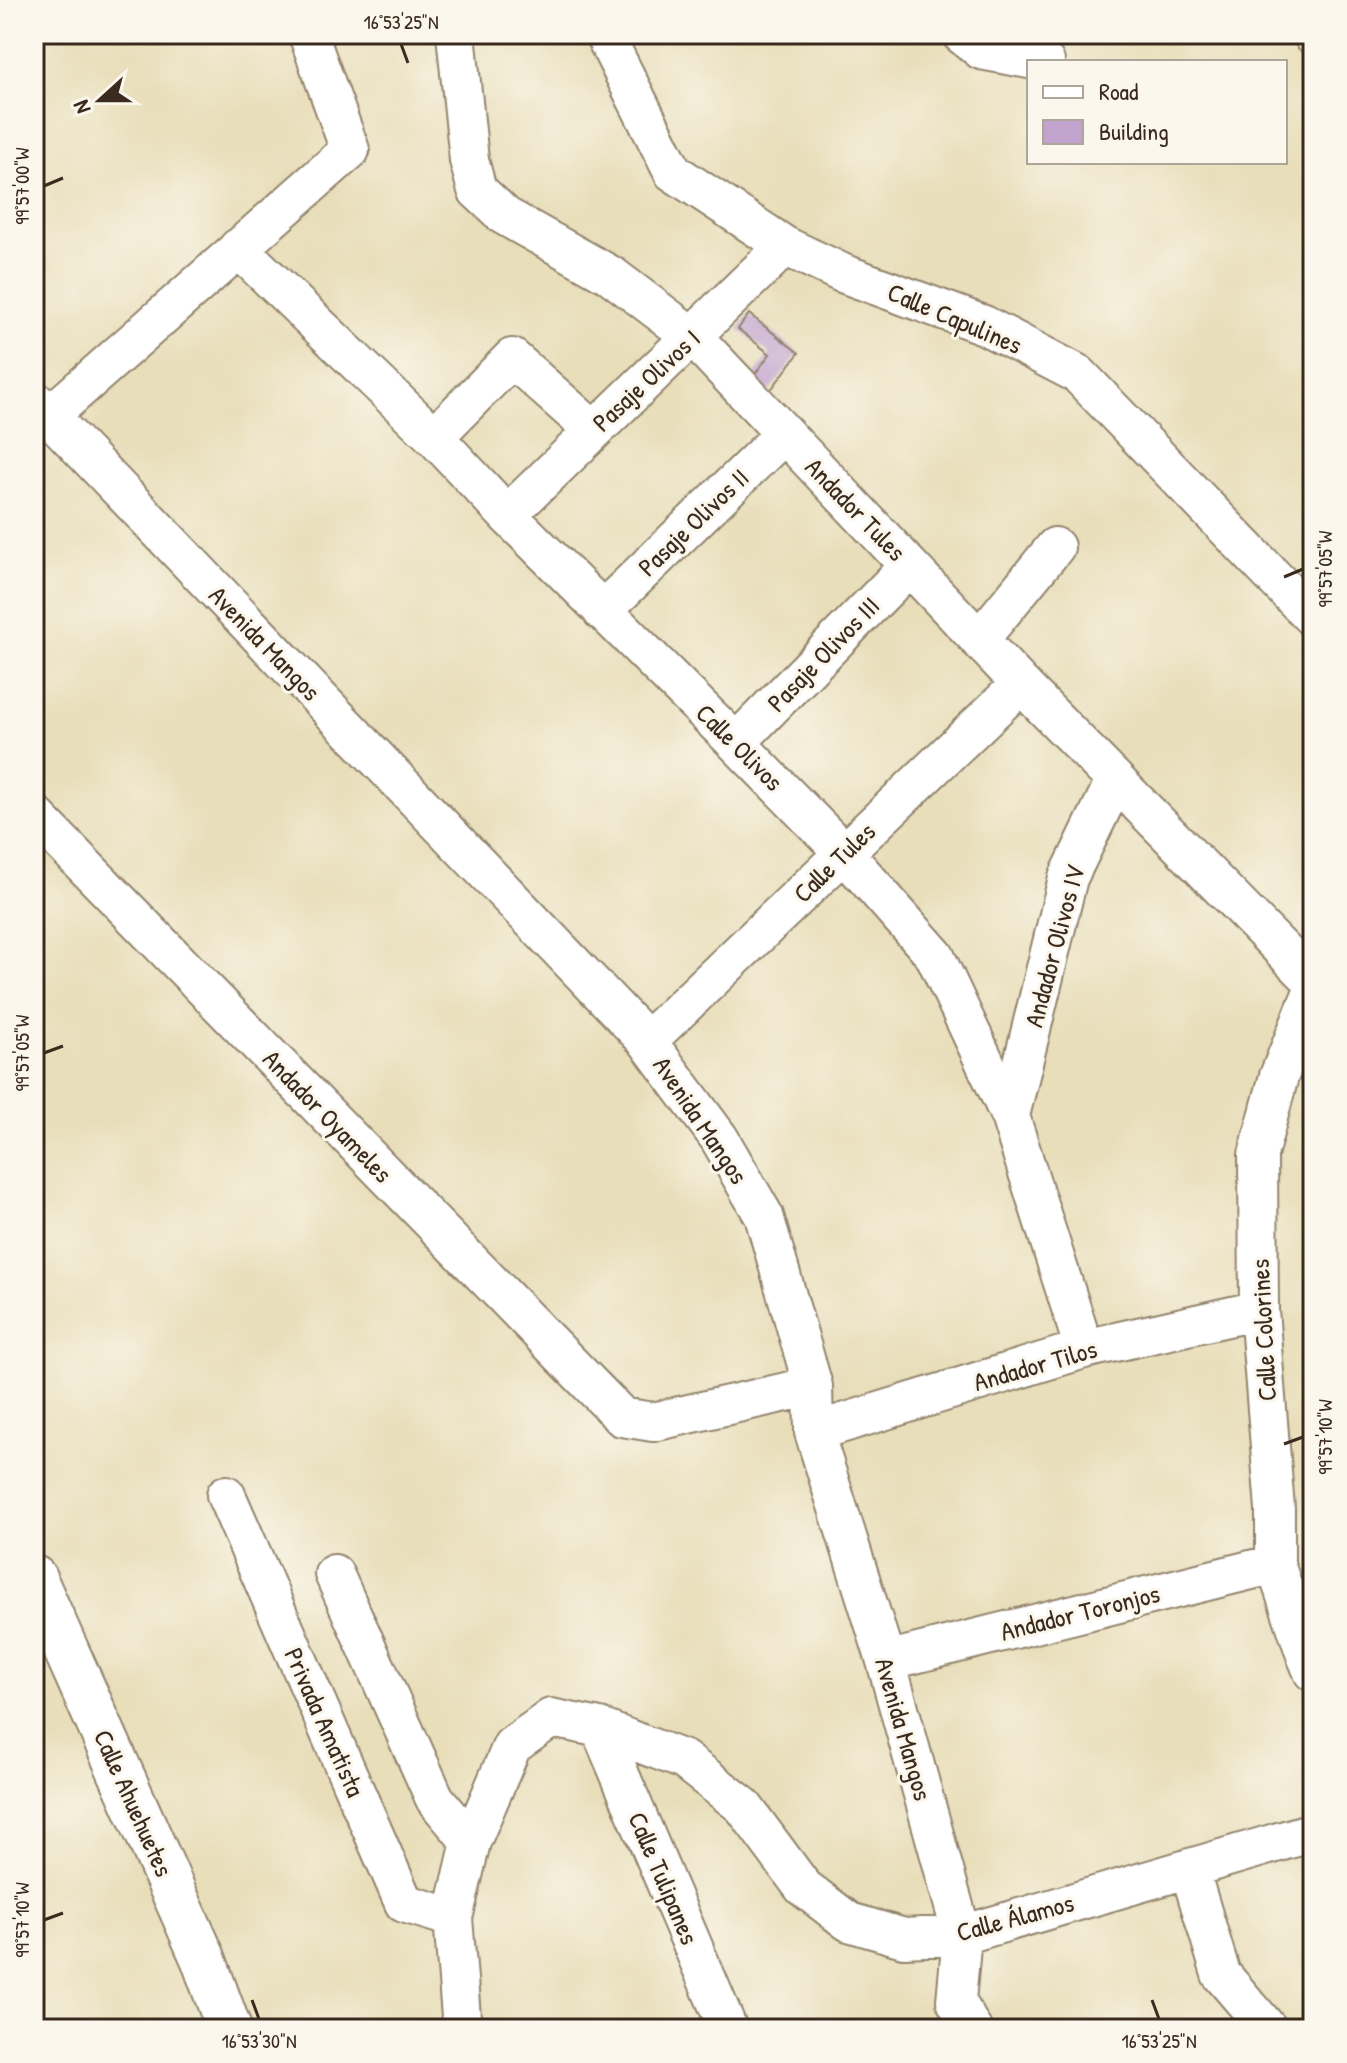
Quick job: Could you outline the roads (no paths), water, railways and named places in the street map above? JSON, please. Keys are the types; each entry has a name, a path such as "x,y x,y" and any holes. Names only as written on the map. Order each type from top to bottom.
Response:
{"main road":[{"name":"Calle Ahuehuetes","path":"34,1578 203,1958 229,2029"}],"street":[{"name":"Avenida Mangos","path":"308,34 350,150 238,248 41,409 647,1041 719,1138 764,1216 813,1386 814,1432 886,1661 962,1935 954,2020"},
{"name":"Andador Tules","path":"456,34 469,160 477,190 505,216 612,276 693,337 1021,684 1313,981"},
{"name":"Calle Capulines","path":"604,34 673,172 785,246 842,273 984,325 1078,374 1313,618"},
{"path":"961,34 981,50 1034,60"},
{"name":"Pasaje Olivos I","path":"507,515 785,246"},
{"name":"Calle Olivos","path":"238,248 434,437 507,515 736,743 844,853 935,956 1010,1116 1084,1349"},
{"path":"434,437 512,358 593,430"},
{"name":"Pasaje Olivos II","path":"602,611 784,434"},
{"path":"979,640 1055,547"},
{"name":"Pasaje Olivos III","path":"736,743 909,566"},
{"name":"Calle Tules","path":"647,1041 1021,684"},
{"name":"Andador Olivos IV","path":"1010,1116 1068,878 1115,781"},
{"name":"Andador Oyameles","path":"34,814 622,1417 653,1422 813,1386"},
{"name":"Calle Colorines","path":"1313,991 1279,1076 1258,1155 1259,1310 1275,1509 1275,1564 1313,1672"},
{"name":"Andador Tilos","path":"814,1432 1084,1349 1259,1310"},
{"name":"Privada Amatista","path":"226,1495 404,1903 453,1918"},
{"name":"Andador Toronjos","path":"886,1661 1275,1564"},
{"path":"334,1574 435,1799 471,1842"},
{"name":"Calle Álamos","path":"462,2029 453,1918 471,1842 512,1746 551,1718 600,1728 684,1760 743,1806 803,1887 849,1922 904,1938 962,1935 1313,1832"},
{"name":"Calle Tulipanes","path":"600,1728 728,2029"},
{"path":"1189,1868 1221,1974 1268,2029"}]}
